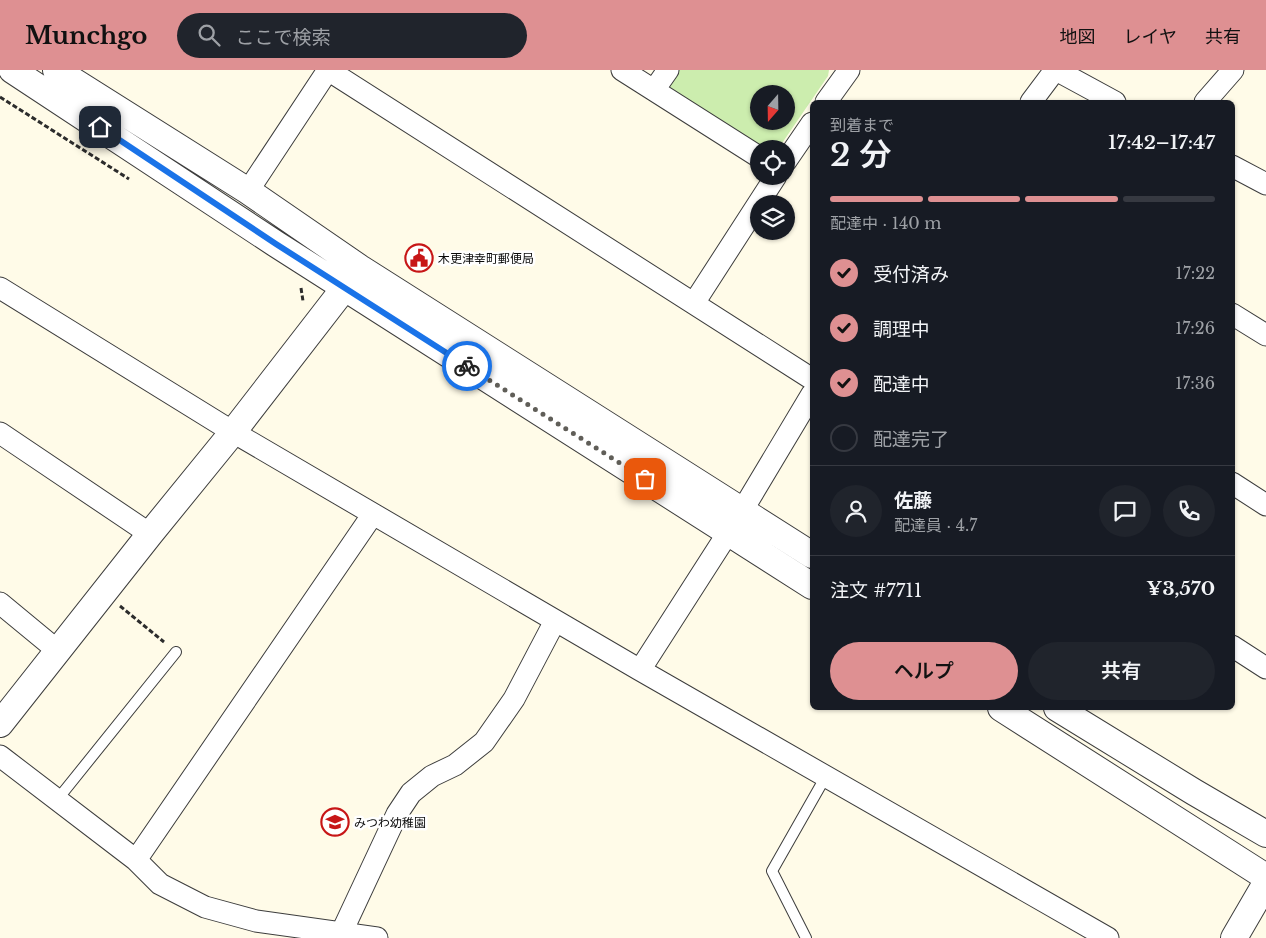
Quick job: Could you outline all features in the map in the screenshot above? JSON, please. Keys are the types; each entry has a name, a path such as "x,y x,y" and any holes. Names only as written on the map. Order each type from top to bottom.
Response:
{"street":[{"path":"12,70 276,244 352,278"},
{"path":"56,70 248,191 352,278 736,522 810,584"},
{"path":"248,191 328,70 810,378"},
{"path":"622,70 750,151"},
{"path":"654,90 668,70"},
{"path":"827,100 849,70"},
{"path":"1032,100 1055,70 1112,100"},
{"path":"1207,100 1234,70"},
{"path":"795,148 810,126"},
{"path":"1235,168 1266,184"},
{"path":"694,303 770,185"},
{"path":"0,724 233,432 352,278"},
{"path":"0,288 233,432 555,621 1108,938"},
{"path":"1235,316 1266,335"},
{"path":"640,670 736,522 810,397"},
{"path":"0,433 150,534"},
{"path":"1235,485 1266,505"},
{"path":"136,860 373,514"},
{"path":"736,522 810,554"},
{"path":"0,602 58,651"},
{"path":"340,935 397,814 412,793 432,776 455,765 484,742 514,699 555,621"},
{"path":"1235,648 1266,668"},
{"path":"1004,710 1266,877"},
{"path":"1060,710 1266,834"},
{"path":"0,756 136,860 160,884 205,907 256,921 340,935 377,938"},
{"path":"1234,938 1266,883"}],"lane":[{"path":"57,800 176,652"},
{"path":"806,938 772,871 826,776"}],"path":[{"path":"0,97 134,181"},
{"path":"301,287 304,303"},
{"path":"120,606 176,652"}],"green space":[{"path":"676,70 829,70 828,76 795,124 795,85 750,85 750,130 791,130 784,140 750,141 669,87 670,80"}],"way so far":[{"path":"467,366 645,479"}],"place":[{"name":"木更津幸町郵便局","path":"419,258"},
{"name":"みつわ幼稚園","path":"335,822"}],"route":[{"path":"100,127 276,244 467,366"}]}
